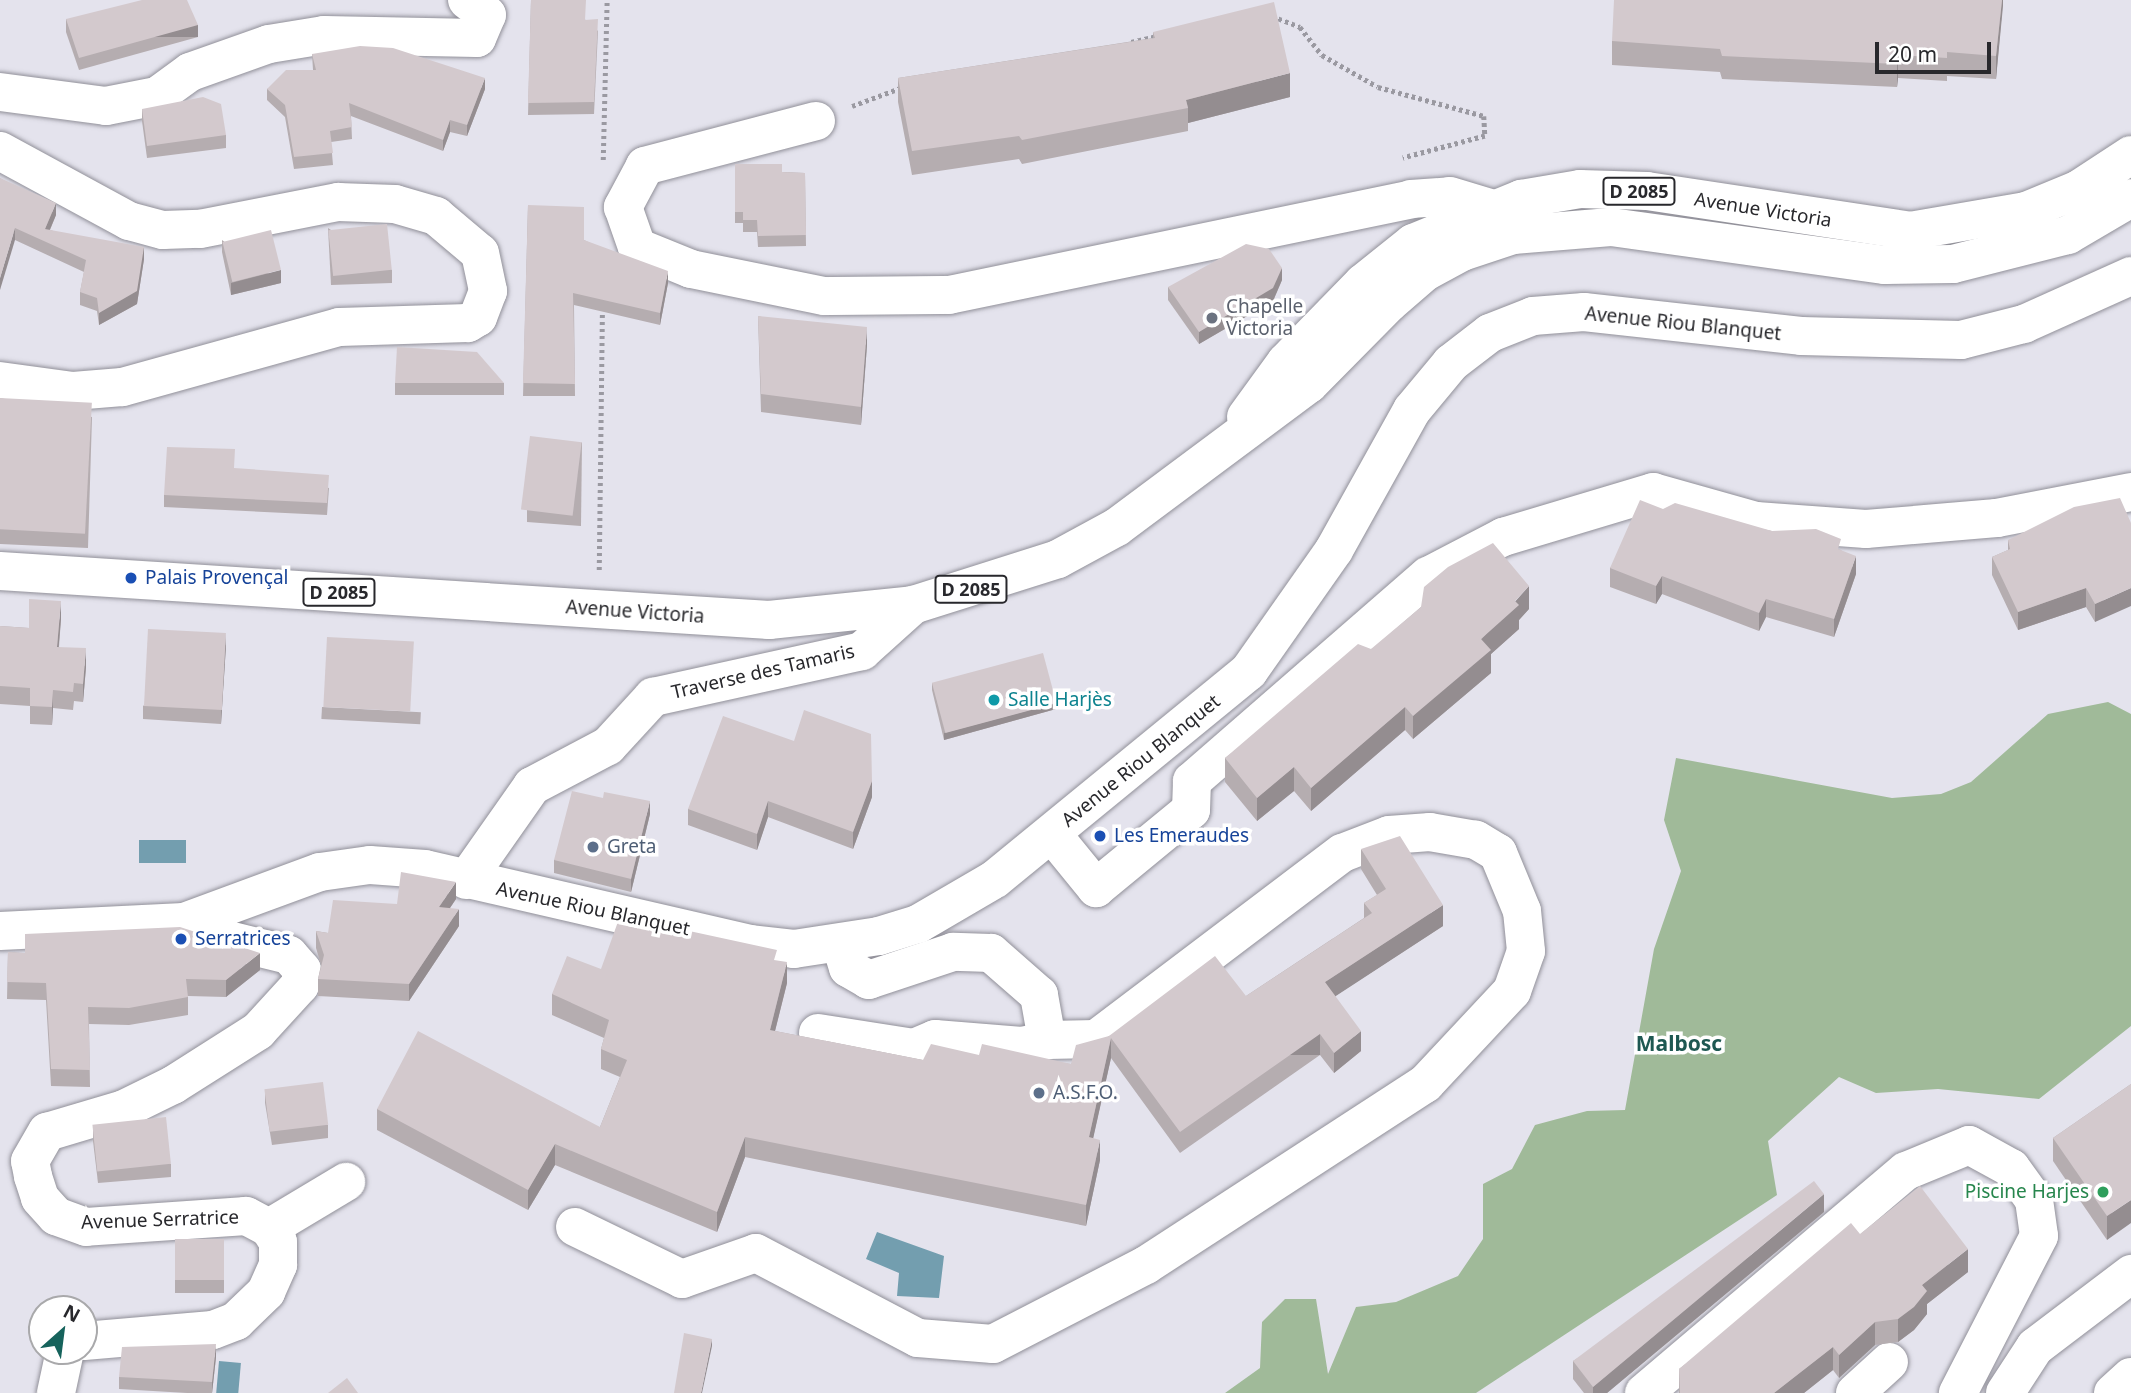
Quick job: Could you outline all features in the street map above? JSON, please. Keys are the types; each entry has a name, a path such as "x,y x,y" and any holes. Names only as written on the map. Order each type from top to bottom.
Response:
{"street":[{"path":"0,92 106,106 157,96 190,72 269,44 324,35 477,38 487,15 467,0"},
{"path":"816,121 645,166 623,206 637,247 691,269 824,296 949,295 1384,206 1450,196 1493,209"},
{"path":"0,151 130,221 163,230 200,229 338,202 395,204 436,216 480,253 488,290 478,317 468,323 339,327 122,387 73,391 0,381"},
{"name":"Avenue Victoria","path":"1227,444 1286,362 1363,282 1413,243 1493,209 1580,190 1647,191 1910,231 2026,211 2079,189 2131,155"},
{"name":"Avenue Victoria","path":"0,571 769,620 913,605 1058,559 1167,493 1227,444 1309,384 1425,272 1513,235 1611,227 1885,265 1953,264 2068,235 2131,198"},
{"name":"Avenue Riou Blanquet","path":"0,931 150,927 211,915 320,872 370,865 466,880 751,944 841,945 918,924 995,879 1249,671 1334,550 1412,410 1451,363 1490,333 1534,316 1584,312 1801,336 1961,340 2024,324 2131,276"},
{"path":"1052,834 1096,888 1191,810 1192,781 1428,576 1503,537 1653,492 1756,521 1866,528 1997,518 2131,492"},
{"name":"Traverse des Tamaris","path":"466,880 532,786 608,746 653,697 862,651 913,605"},
{"path":"575,1227 682,1279 756,1253 918,1338 993,1344 1146,1265 1425,1084 1512,991 1526,951 1522,911 1498,853 1476,840 1430,832 1389,835 1342,853 1096,1039 1047,1040 1022,1046 935,1039 914,1048 818,1033"},
{"name":"Avenue Serratrice","path":"211,915 224,939 289,955 302,970 300,985 258,1031 173,1085 124,1109 47,1132 30,1161 40,1198 56,1216 79,1226 246,1216 269,1228"},
{"path":"841,945 848,968 869,980 953,952 991,953 1039,995 1047,1040"},
{"path":"1644,1393 1906,1171 1969,1145 2011,1168 2034,1200 2039,1236 1958,1393"},
{"path":"98,1340 213,1330 236,1321 266,1292 278,1265 278,1242 269,1228 346,1182"},
{"path":"2005,1393 2035,1347 2131,1274"},
{"path":"1855,1393 1889,1362"},
{"path":"56,1393 62,1365"},
{"path":"2113,1393 2131,1377"}],"path":[{"path":"603,176 607,0"},
{"path":"1267,17 1300,26 1322,55 1378,87 1484,116 1485,136 1403,158 1387,181 1384,206"},
{"path":"1120,44 1160,36"},
{"path":"816,121 907,87"},
{"path":"599,609 602,302"}],"green space":[{"path":"2108,702 2131,714 2131,1026 2039,1099 1938,1089 1876,1093 1839,1077 1768,1141 1777,1195 1476,1393 1225,1393 1260,1368 1262,1322 1285,1299 1316,1299 1328,1374 1356,1307 1396,1302 1458,1276 1483,1239 1483,1184 1512,1169 1535,1125 1587,1111 1625,1110 1654,949 1681,871 1664,820 1676,758 1892,798 1941,794 1971,782 2048,714"}],"water":[{"path":"139,840 186,840 186,863 139,863"},
{"path":"877,1232 944,1256 939,1298 897,1296 899,1273 866,1259"},
{"path":"219,1361 241,1363 238,1393 216,1393"}],"building":[{"path":"142,0 187,0 198,25 79,58 66,19"},
{"path":"531,0 586,0 585,20 598,19 594,102 528,103"},
{"path":"1614,0 2002,0 1996,56 1947,52 1947,58 1898,55 1897,64 1722,56 1720,49 1612,41"},
{"path":"1274,2 1290,73 1186,100 1188,108 1022,140 1019,136 912,151 898,78 1155,38 1153,32"},
{"path":"360,46 393,48 485,78 467,125 450,120 443,140 349,103 352,127 330,131 333,153 294,157 285,105 267,89 286,70 316,70 312,54"},
{"path":"203,97 221,104 226,135 147,146 142,109"},
{"path":"735,164 782,164 782,172 805,173 806,235 758,236 757,220 743,220 743,212 735,212"},
{"path":"0,178 56,203 45,229 144,247 137,291 99,313 97,298 80,292 86,260 15,228 0,278"},
{"path":"528,205 584,207 584,240 668,271 660,313 573,293 575,384 523,383"},
{"path":"387,224 392,270 333,276 328,230"},
{"path":"271,230 281,270 232,282 222,242"},
{"name":"Chapelle Victoria","path":"1246,244 1269,249 1282,268 1273,288 1199,332 1168,287"},
{"path":"758,316 867,327 861,407 761,394"},
{"path":"397,347 477,352 504,383 395,383"},
{"path":"0,398 92,403 85,534 0,529"},
{"path":"530,436 582,442 573,516 521,509"},
{"path":"167,447 235,449 234,468 329,475 327,503 164,495"},
{"path":"2120,498 2131,523 2131,588 2095,604 2086,588 2018,612 1992,557 2010,549 2008,540 2074,507"},
{"path":"1640,500 1663,509 1675,503 1772,531 1816,529 1841,539 1838,549 1856,556 1834,619 1766,599 1759,613 1662,576 1656,586 1610,568"},
{"path":"1493,543 1529,586 1515,601 1519,605 1481,639 1491,650 1413,716 1405,707 1311,788 1294,767 1257,798 1225,758 1358,644 1371,649 1421,607 1424,587 1448,567"},
{"path":"29,599 61,601 57,647 86,648 83,684 74,683 73,692 53,690 52,707 30,706 30,688 0,686 0,626 29,628"},
{"path":"148,629 226,633 222,710 144,706"},
{"path":"327,637 414,642 410,711 323,707"},
{"name":"Salle Harjès","path":"1043,653 1056,703 945,733 932,683"},
{"path":"804,710 871,734 872,781 853,832 768,801 757,834 688,809 723,716 794,741"},
{"name":"Greta","path":"572,791 603,798 604,792 650,801 631,879 554,860"},
{"path":"1400,836 1443,905 1325,982 1361,1031 1334,1053 1320,1034 1180,1132 1111,1038 1089,1137 1100,1140 1086,1205 745,1137 717,1212 555,1144 528,1190 377,1109 418,1031 600,1127 627,1060 601,1049 609,1020 552,994 567,956 601,969 620,916 777,950 774,960 787,962 770,1030 923,1060 931,1044 979,1055 982,1044 1071,1064 1076,1045 1109,1036 1215,956 1246,996 1372,913 1364,903 1386,889 1361,849"},
{"path":"401,872 456,882 439,907 459,909 409,984 318,979 324,955 316,931 328,933 333,900 397,904"},
{"path":"180,927 260,953 226,980 186,979 188,997 129,1008 88,1007 90,1070 51,1069 46,983 7,982 8,952 25,953 25,934"},
{"path":"323,1082 328,1125 270,1132 264,1089"},
{"name":"Piscine Harjes","path":"2131,1084 2131,1200 2107,1216 2053,1138"},
{"path":"166,1117 171,1164 97,1171 92,1125"},
{"path":"1814,1181 1824,1194 1593,1387 1573,1361"},
{"path":"1920,1186 1968,1249 1922,1285 1927,1291 1914,1307 1898,1319 1875,1322 1839,1355 1833,1347 1774,1393 1680,1393 1679,1369 1851,1223 1860,1234"},
{"path":"175,1239 224,1239 224,1280 175,1280"},
{"path":"684,1333 712,1339 701,1393 674,1393"},
{"path":"216,1344 212,1382 119,1377 122,1347"},
{"path":"347,1378 358,1393 328,1393"}],"place":[{"name":"Chapelle Victoria","path":"1212,318"},
{"name":"Palais Provençal","path":"131,578"},
{"name":"Salle Harjès","path":"994,700"},
{"name":"Les Emeraudes","path":"1100,836"},
{"name":"Greta","path":"593,847"},
{"name":"Serratrices","path":"181,939"},
{"name":"A.S.F.O.","path":"1039,1093"},
{"name":"Piscine Harjes","path":"2103,1192"}],"district":[{"name":"Malbosc","path":"1679,1043"}]}
